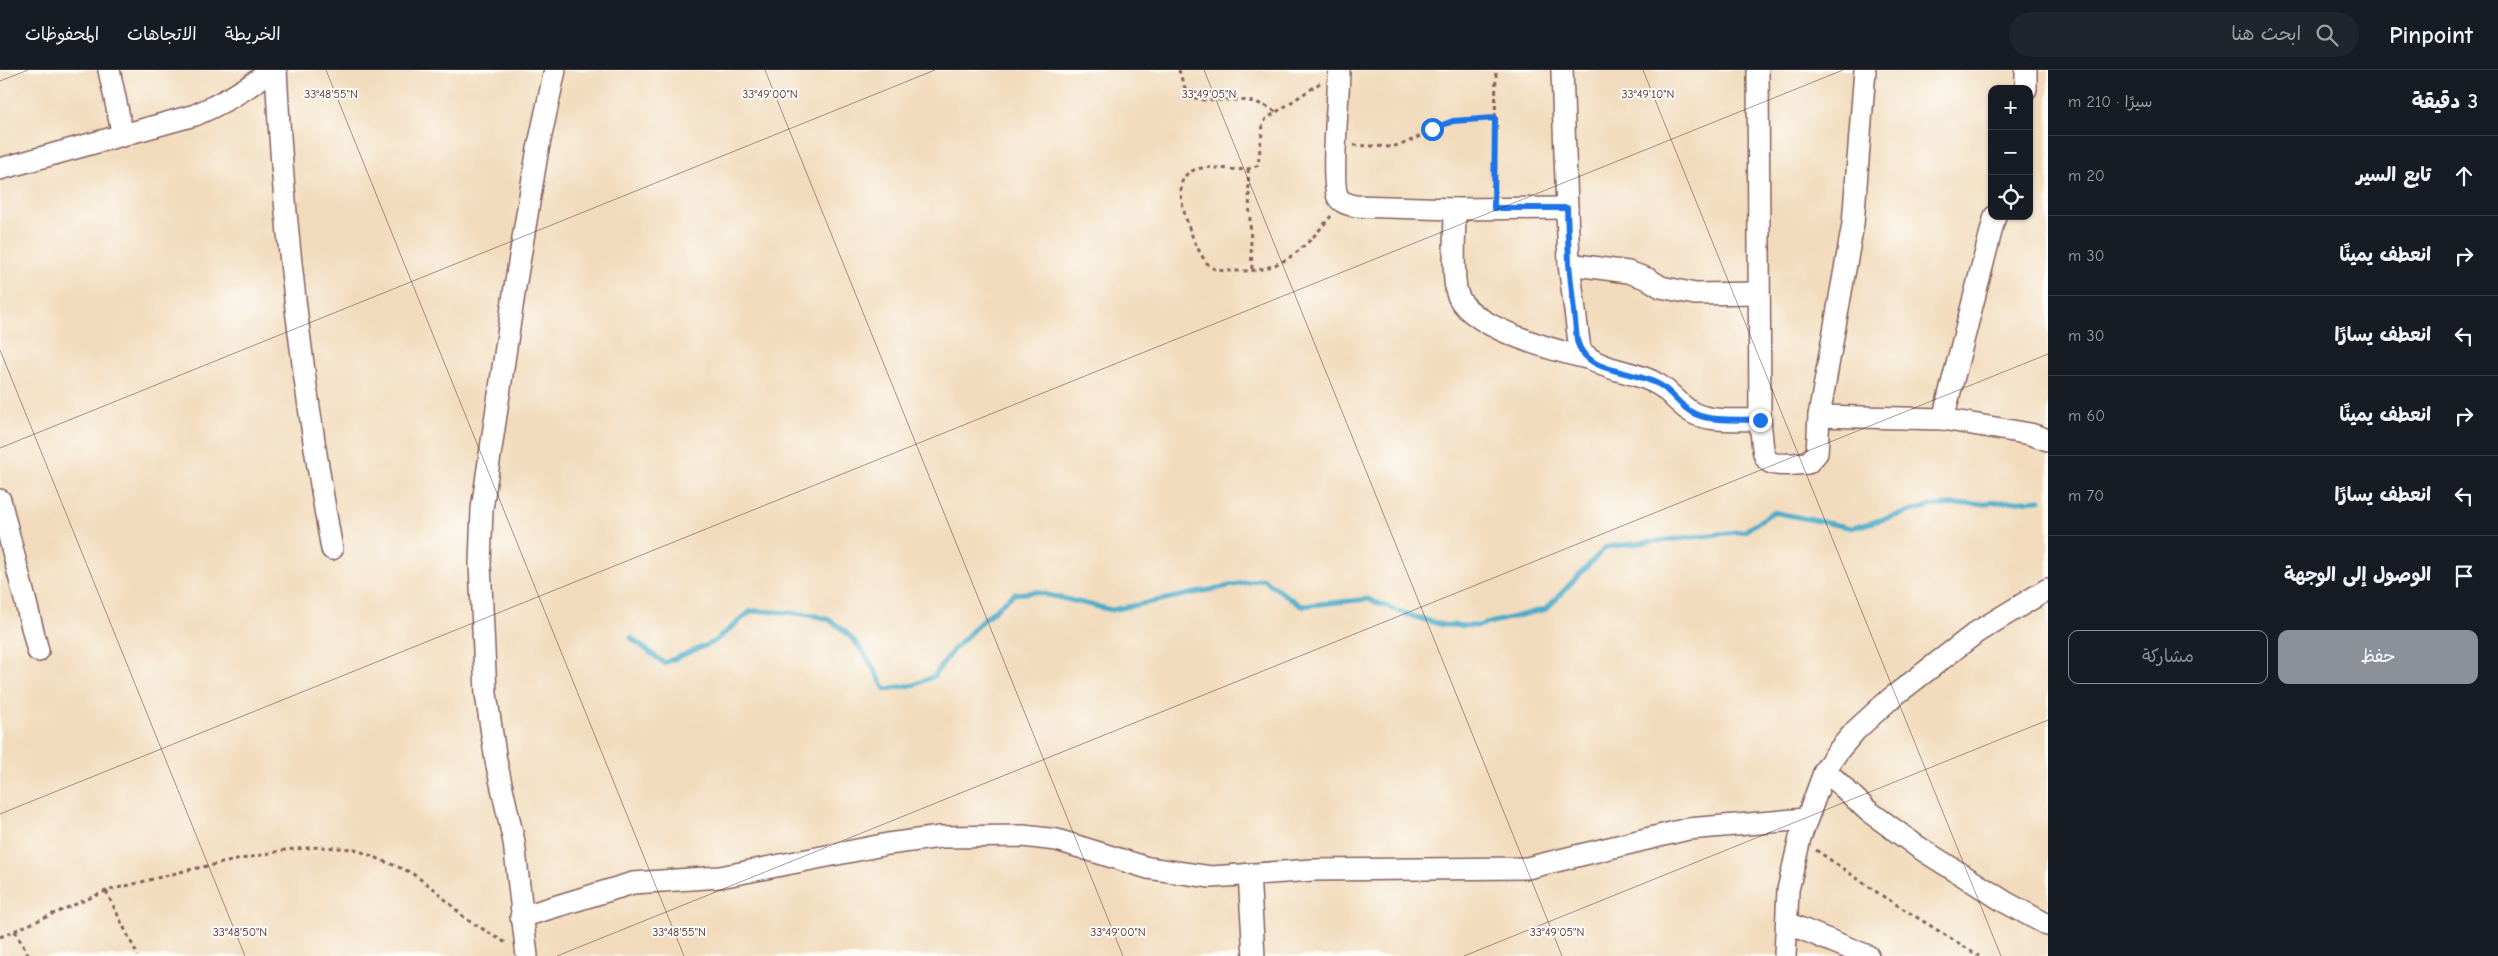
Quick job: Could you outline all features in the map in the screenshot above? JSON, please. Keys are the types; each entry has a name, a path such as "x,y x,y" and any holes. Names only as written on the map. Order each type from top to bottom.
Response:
{"street":[{"path":"109,70 123,136"},
{"path":"0,169 195,116 224,102 272,70"},
{"path":"276,70 289,260 315,453 332,549"},
{"path":"527,955 521,916 514,842 496,761 486,694 480,564 482,509 515,286 537,154 555,70"},
{"path":"1339,70 1333,178 1338,197 1343,202 1354,206 1455,209 1567,208"},
{"path":"1562,70 1569,264 1577,340 1580,350 1587,358"},
{"path":"1758,70 1758,293 1760,420 1764,458 1768,463 1801,464 1808,463 1817,453 1820,416 1853,224 1865,70"},
{"path":"2026,70 2026,85"},
{"path":"1455,209 1456,290 1462,302 1475,316 1494,327 1559,352 1587,358 1611,370 1644,378 1659,384 1695,414 1704,417 1760,420"},
{"path":"1943,418 1993,220"},
{"path":"1569,264 1628,272 1674,291 1695,294 1758,293"},
{"path":"1820,416 1943,418 2030,434 2048,440"},
{"path":"0,500 38,651"},
{"path":"1786,956 1788,890 1803,829 1825,770 1856,730 1890,699 1976,632 2048,589"},
{"path":"1825,770 1867,810 1918,847 2005,902 2048,925"},
{"path":"521,916 633,883 737,875 888,844 940,837 1023,836 1057,840 1148,868 1176,874 1211,877 1364,869 1527,868 1688,829 1803,829"},
{"path":"1249,874 1254,956"},
{"path":"1787,923 1868,956"}],"path":[{"path":"1179,70 1186,90 1194,97 1204,100 1253,100 1262,102 1276,112"},
{"path":"1339,70 1276,112 1263,124 1258,165 1248,170 1207,168 1196,170 1186,176 1181,182 1180,193 1189,226 1210,266 1219,270 1264,269 1286,261 1312,240 1343,202"},
{"path":"1494,208 1496,70"},
{"path":"1336,144 1390,148 1453,121 1495,118"},
{"path":"1248,170 1252,270"},
{"path":"1803,829 1866,885 1979,956"},
{"path":"0,937 106,891 188,870 285,850 319,847 355,850 410,872 433,888 466,919 527,955"},
{"path":"106,891 138,956"},
{"path":"15,931 29,956"}],"waterway":[{"path":"631,638 664,663 714,642 751,611 816,616 825,618 840,627 856,643 869,660 885,689 914,685 934,676 952,651 984,619 1014,594 1036,592 1112,610 1263,579 1301,606 1368,599 1405,614 1443,625 1477,626 1546,609 1606,547 1745,531 1773,512 1852,528 1930,506 2040,500"}],"route":[{"path":"1432,129 1453,121 1495,118 1494,208 1567,208 1569,264 1576,310 1577,340 1580,350 1587,358 1611,370 1644,378 1659,384 1695,414 1704,417 1760,420"}]}
